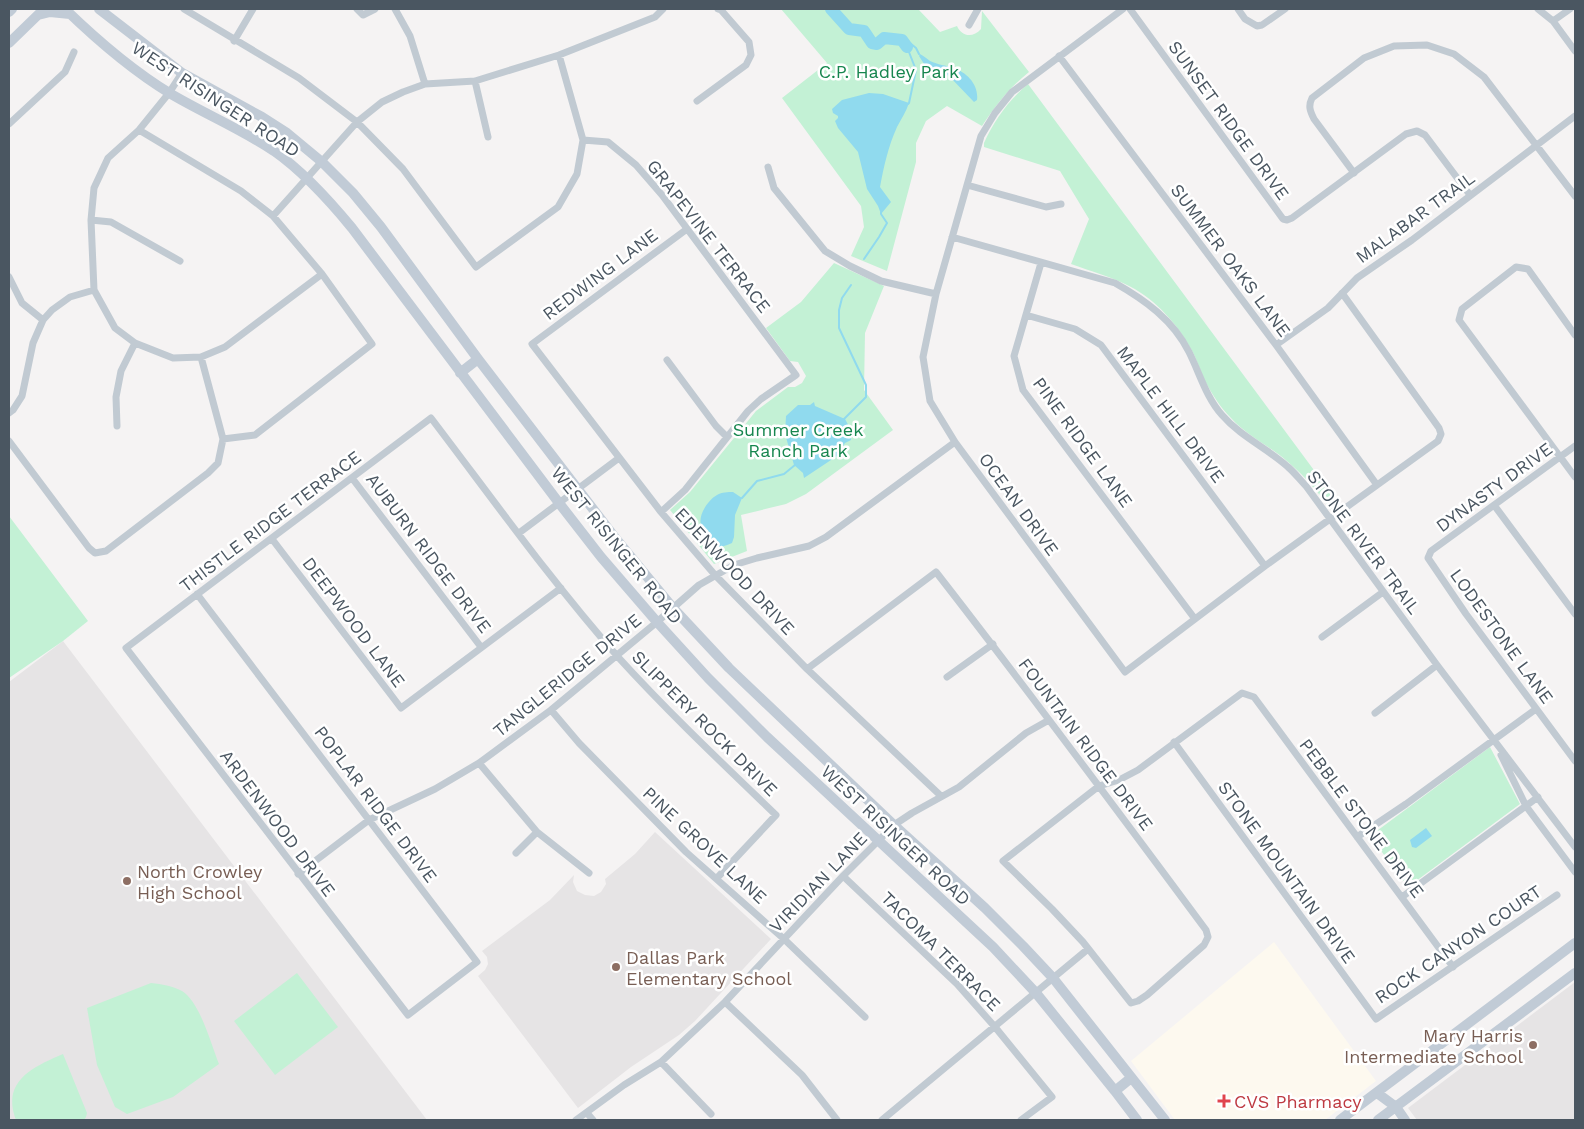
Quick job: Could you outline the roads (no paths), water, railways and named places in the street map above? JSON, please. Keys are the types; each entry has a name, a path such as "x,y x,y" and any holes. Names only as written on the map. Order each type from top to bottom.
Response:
{"main road":[{"path":"9,12 12,9"},
{"name":"WEST RISINGER ROAD","path":"98,9 182,73 287,133 322,162 352,193 381,227 478,359 616,539 673,608 729,668 894,825 985,908 1053,978 1165,1120"},
{"path":"9,43 40,12 68,12"},
{"name":"WEST RISINGER ROAD","path":"68,12 122,59 170,93 236,128 275,152 332,202 559,503 657,622 734,704 993,947 1036,993 1136,1120"},
{"path":"460,373 478,359"},
{"path":"1340,1120 1575,943"},
{"path":"1378,1120 1575,972"},
{"path":"1115,1091 1132,1078"},
{"path":"1377,1093 1396,1107 1405,1120"}],"street":[{"path":"184,9 299,78 358,122 403,169 476,267 558,207 577,174 584,140 559,55"},
{"path":"234,40 252,9"},
{"path":"357,9 363,15 375,9"},
{"path":"395,9 410,36 425,84"},
{"path":"273,216 358,122 382,102 425,84 475,81 559,55 655,17 664,9"},
{"path":"698,101 746,65 752,54 749,42 718,9"},
{"path":"969,26 978,9"},
{"name":"OCEAN DRIVE","path":"1123,9 1012,92 995,112 981,136 936,294 923,357 930,401 955,442 1125,672 1265,566 1438,441 1441,434 1439,428 1342,294"},
{"name":"SUNSET RIDGE DRIVE","path":"1130,9 1283,218 1288,220 1292,218 1406,134 1417,131 1425,135 1470,195"},
{"path":"1238,9 1245,19 1257,26 1262,25 1285,9"},
{"path":"1538,9 1553,21 1575,51"},
{"path":"1553,21 1570,9"},
{"path":"1354,173 1314,119 1309,104 1312,98 1364,58 1394,46 1427,45 1454,54 1484,77 1575,196"},
{"path":"9,124 65,72 74,52"},
{"name":"SUMMER OAKS LANE","path":"1059,56 1276,346 1377,485"},
{"path":"182,73 170,93 139,130 108,158 94,188 91,220 94,290 115,328 135,343 172,358 201,357 225,347 322,274"},
{"path":"475,81 488,137"},
{"name":"MALABAR TRAIL","path":"1276,346 1328,308 1357,278 1412,240 1575,116"},
{"path":"139,130 242,191 273,216 322,274 372,344 255,435 224,439"},
{"name":"GRAPEVINE TERRACE","path":"584,140 608,142 636,165 662,195 796,375 761,399 748,411 727,437"},
{"path":"768,167 774,188 825,251 881,281 936,294"},
{"path":"967,185 1046,207 1061,204"},
{"path":"91,220 111,222 180,261"},
{"name":"REDWING LANE","path":"532,344 686,229"},
{"name":"STONE RIVER TRAIL","path":"952,237 1114,284 1137,295 1158,311 1188,350 1207,394 1220,413 1234,428 1288,466 1306,486 1436,665 1575,847"},
{"name":"PINE RIDGE LANE","path":"1041,262 1014,356 1023,390 1195,619"},
{"path":"1575,335 1528,269 1516,267 1462,309 1459,320 1575,477"},
{"path":"9,277 22,302 43,320"},
{"path":"9,413 22,396 33,343 43,320 52,310 70,297 94,290"},
{"name":"MAPLE HILL DRIVE","path":"1026,315 1075,329 1101,346 1265,566"},
{"path":"117,426 116,397 119,379 135,343"},
{"name":"EDENWOOD DRIVE","path":"532,344 661,512 714,575 807,669 941,796"},
{"path":"9,441 89,548 95,552 106,551 208,473 218,463 224,439 201,357"},
{"path":"661,512 685,490 727,437 716,426 666,360"},
{"name":"THISTLE RIDGE TERRACE","path":"126,648 431,418"},
{"name":"SLIPPERY ROCK DRIVE","path":"431,418 561,588 617,656 670,713 776,815 717,878"},
{"name":"TANGLERIDGE DRIVE","path":"298,874 370,820 434,789 479,763 551,710 699,585 714,575 734,565 809,546 841,526 955,442"},
{"name":"DYNASTY DRIVE","path":"1431,551 1575,446"},
{"path":"519,533 619,458"},
{"name":"AUBURN RIDGE DRIVE","path":"352,478 481,647"},
{"path":"1494,505 1575,614"},
{"name":"DEEPWOOD LANE","path":"272,539 401,708 561,588"},
{"name":"LODESTONE LANE","path":"1431,551 1428,558 1439,576 1575,761"},
{"name":"FOUNTAIN RIDGE DRIVE","path":"807,669 936,572 1099,786 1206,930 1208,937 1204,945 1148,995 1138,1001 1131,1002 1088,949"},
{"path":"1322,637 1382,592"},
{"name":"POPLAR RIDGE DRIVE","path":"197,594 477,962 408,1016"},
{"path":"947,677 992,644"},
{"name":"ARDENWOOD DRIVE","path":"126,648 408,1016"},
{"path":"1375,713 1436,665"},
{"name":"PEBBLE STONE DRIVE","path":"1174,742 1242,693 1254,698 1453,967"},
{"path":"1357,837 1406,804 1536,708"},
{"name":"PINE GROVE LANE","path":"551,710 593,757 686,852 784,939 865,1018"},
{"name":"VIRIDIAN LANE","path":"576,1120 624,1085 661,1062 725,1002 843,876 894,825 959,787 1026,733 1049,720"},
{"name":"STONE RIVER TRAIL","path":"1493,739 1526,806 1575,872"},
{"path":"882,1120 1088,949 1052,909 1003,861 1099,786 1127,777 1174,742"},
{"name":"STONE MOUNTAIN DRIVE","path":"1174,742 1376,1019"},
{"path":"479,763 537,832 589,873"},
{"path":"1402,897 1538,798"},
{"path":"516,853 537,832"},
{"name":"TACOMA TERRACE","path":"843,876 957,984 1052,1097 1021,1120"},
{"name":"ROCK CANYON COURT","path":"1376,1019 1557,895"},
{"path":"725,1002 802,1075 837,1120"},
{"path":"661,1062 711,1114"},
{"path":"587,1113 593,1120"}],"water":[{"path":"920,54 930,61 958,70 967,76 974,84 977,100 974,102 949,76 926,67 919,56"},
{"path":"869,93 883,94 909,103 894,134 887,157 880,187 891,202 881,214 867,189 858,152 838,128 835,121 838,116 833,113 832,109 842,100"},
{"path":"814,402 815,406 845,419 851,430 851,440 845,443 837,456 804,478 803,473 794,465 785,434 786,416 798,405 810,405"},
{"path":"733,492 742,498 735,515 732,543 712,547 701,525 702,512 707,504 717,495"},
{"path":"1426,828 1432,836 1416,848 1412,847 1410,840"}],"waterway":[{"path":"831,9 849,29 864,31 872,43 877,44 884,38 902,40 907,47"},
{"path":"905,43 910,43 919,54"},
{"path":"907,47 916,70 908,104"},
{"path":"864,259 887,223 881,212"},
{"path":"844,419 866,397 866,385 839,328 839,310 842,298 851,285"},
{"path":"742,498 757,481 784,474 795,465"}],"place":[{"name":"North Crowley High School","path":"127,881"},
{"name":"Dallas Park Elementary School","path":"616,967"},
{"name":"Mary Harris Intermediate School","path":"1533,1045"},
{"name":"CVS Pharmacy","path":"1224,1101"}],"park label":[{"name":"C.P. Hadley Park","path":"889,71"},
{"name":"Summer Creek Ranch Park","path":"798,439"}]}
